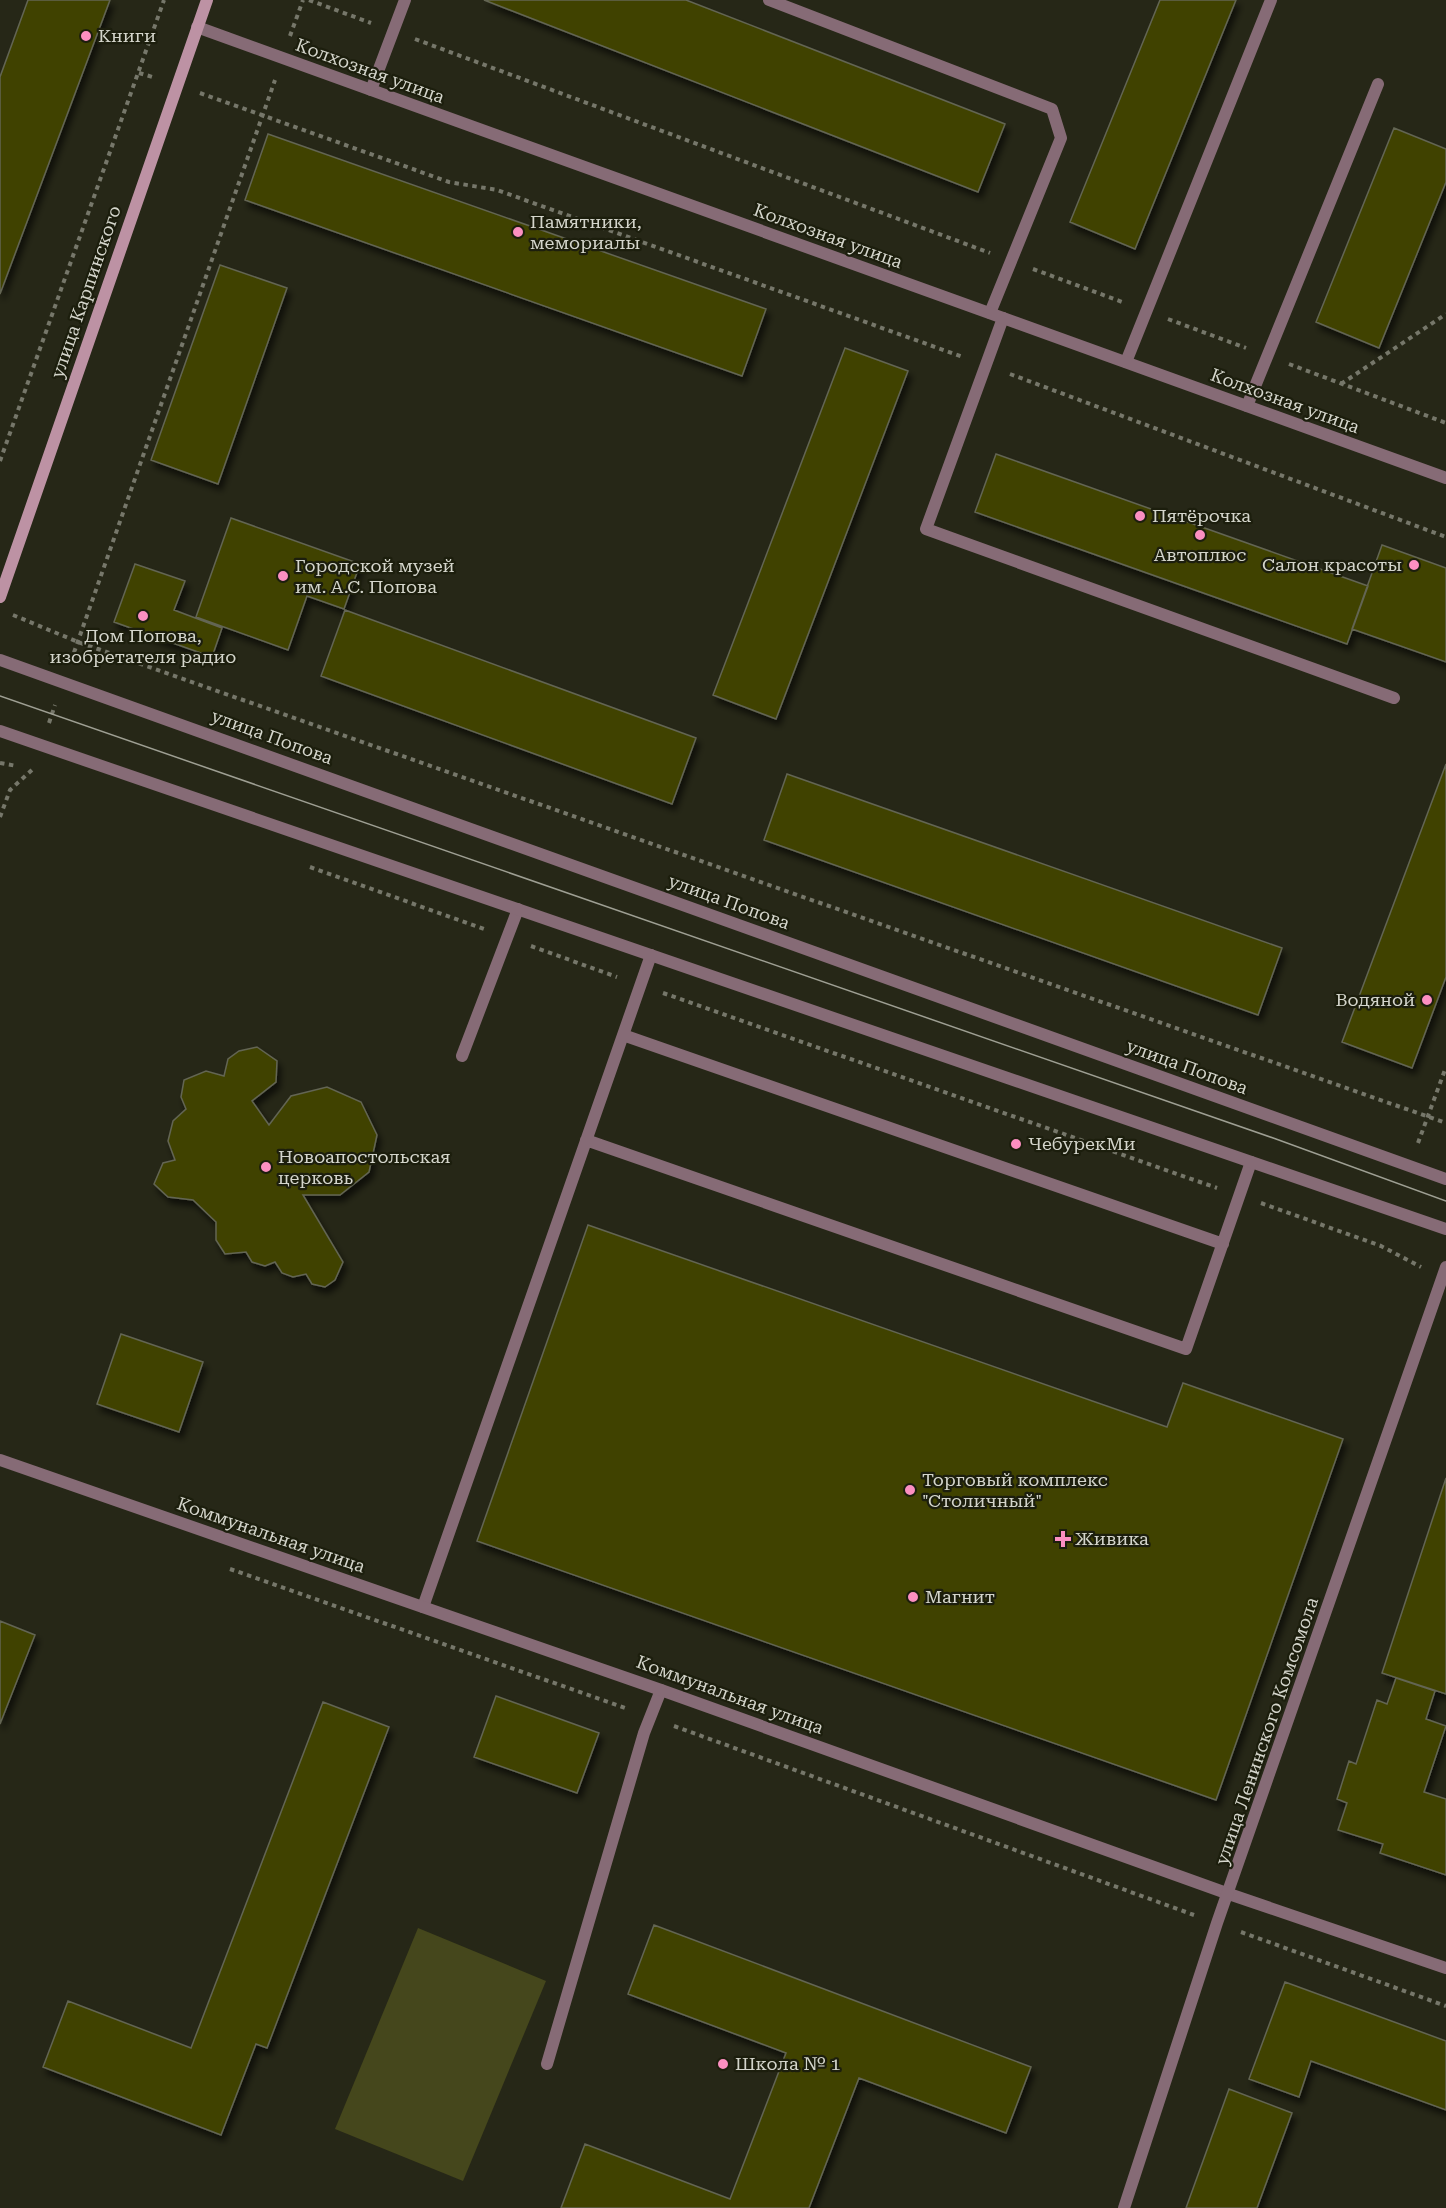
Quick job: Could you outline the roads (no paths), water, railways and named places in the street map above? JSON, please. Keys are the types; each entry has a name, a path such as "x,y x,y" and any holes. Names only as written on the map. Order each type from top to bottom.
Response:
{"main road":[{"name":"улица Карпинского","path":"0,597 207,0"}],"street":[{"path":"371,90 405,0"},
{"path":"769,0 1052,109 1061,138 990,313"},
{"path":"1126,362 1271,0"},
{"name":"Колхозная улица","path":"197,27 1446,478"},
{"path":"1247,406 1378,84"},
{"path":"1003,318 926,529 1394,698"},
{"name":"улица Попова","path":"0,660 64,681 1446,1179"},
{"path":"0,731 1446,1229"},
{"path":"462,1056 518,909"},
{"path":"423,1607 651,955"},
{"path":"623,1035 1223,1244"},
{"path":"586,1140 1186,1349 1251,1162"},
{"name":"улица Ленинского Комсомола","path":"1124,2208 1217,1923 1444,1272"},
{"name":"Коммунальная улица","path":"0,1460 661,1690 1229,1894 1446,1968"},
{"path":"547,2064 650,1717 661,1690"}],"tram line":[{"path":"0,696 1276,1139 1446,1201"}],"place":[{"name":"Книги","path":"86,36"},
{"name":"Памятники, мемориалы","path":"518,232"},
{"name":"Пятёрочка","path":"1140,516"},
{"name":"Автоплюс","path":"1200,535"},
{"name":"Салон красоты","path":"1414,565"},
{"name":"Городской музей им. А.С. Попова","path":"283,576"},
{"name":"Дом Попова, изобретателя радио","path":"143,616"},
{"name":"Водяной","path":"1427,1000"},
{"name":"ЧебурекМи","path":"1016,1144"},
{"name":"Новоапостольская церковь","path":"266,1167"},
{"name":"Торговый комплекс \"Столичный\"","path":"910,1490"},
{"name":"Живика","path":"1063,1539"},
{"name":"Магнит","path":"913,1597"},
{"name":"Школа № 1","path":"723,2064"}]}
